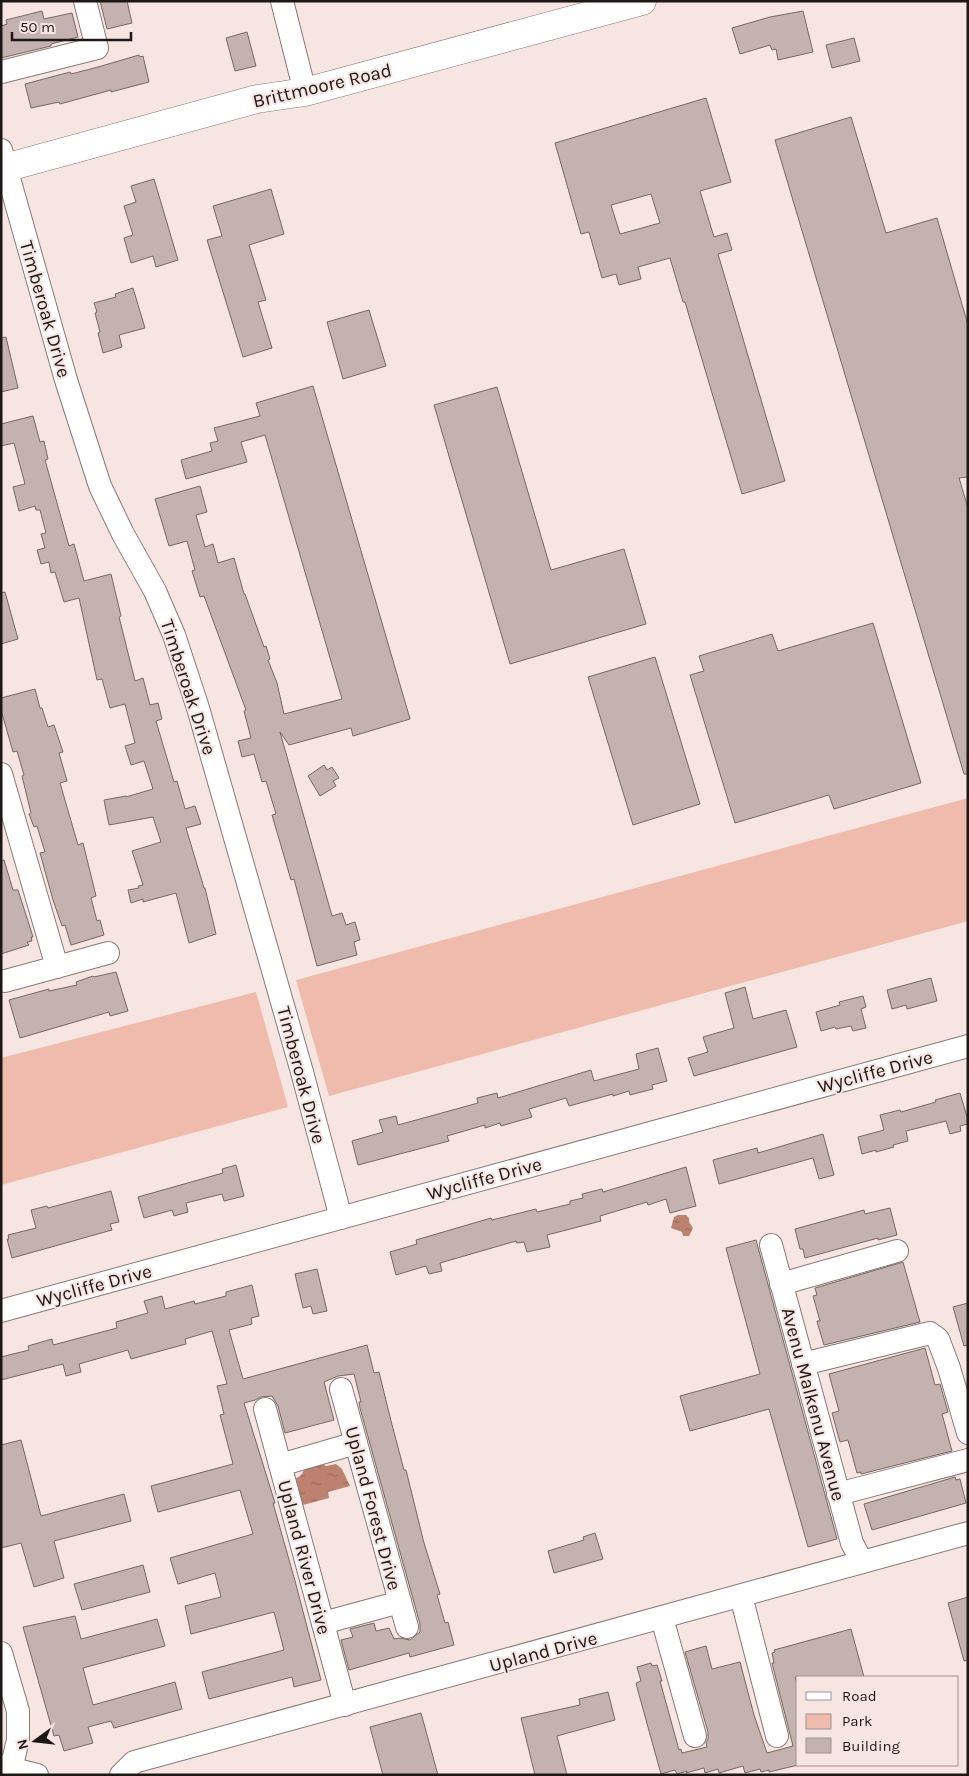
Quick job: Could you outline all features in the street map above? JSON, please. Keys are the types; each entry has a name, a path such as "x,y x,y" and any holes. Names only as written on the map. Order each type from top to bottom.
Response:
{"main road":[{"name":"Brittmoore Road","path":"3,162 257,99 306,92 642,1"}],"street":[{"path":"1,72 97,48 85,1"},
{"path":"282,1 306,92"},
{"name":"Timberoak Drive","path":"3,162 66,380 100,486 123,534 155,591 174,635 198,708 302,1072 341,1218"},
{"path":"1,774 57,967"},
{"path":"5,981 108,953"},
{"name":"Wycliffe Drive","path":"1,1311 968,1046"},
{"name":"Avenu Malkenu Avenue","path":"771,1245 852,1543 862,1562"},
{"path":"781,1284 897,1251"},
{"path":"803,1364 930,1333 938,1339 958,1366 968,1434"},
{"name":"Upland Forest Drive","path":"341,1389 407,1628"},
{"name":"Upland River Drive","path":"265,1409 345,1705"},
{"path":"280,1465 356,1443"},
{"path":"838,1494 968,1460"},
{"name":"Upland Drive","path":"122,1775 134,1762 968,1533"},
{"path":"741,1596 777,1736"},
{"path":"323,1623 400,1602"},
{"path":"662,1618 695,1736"},
{"path":"1,1653 18,1711 18,1740 6,1768 37,1775"}],"green space":[{"path":"968,798 968,921 329,1096 296,980"},
{"path":"256,992 288,1107 1,1185 1,1058"}],"water":[{"path":"686,1215 689,1218 693,1228 689,1236 683,1236 682,1232 671,1228 674,1217"},
{"path":"321,1463 326,1466 336,1464 342,1469 350,1486 328,1492 329,1498 299,1506 294,1486 296,1478 301,1475 305,1468"}],"building":[{"path":"100,1 127,1 132,23 107,29"},
{"path":"42,11 44,19 72,13 78,37 51,44 51,46 1,58 1,26 7,24 6,20"},
{"path":"803,11 813,52 778,60 776,49 772,50 770,45 740,54 732,28 770,17"},
{"path":"247,32 256,66 235,71 226,38"},
{"path":"854,38 860,61 832,68 826,45"},
{"path":"139,55 140,57 143,56 149,82 60,104 59,102 31,108 25,84 70,72 71,74"},
{"path":"706,98 731,182 700,191 714,237 727,233 732,250 718,254 785,481 742,494 685,302 683,302 670,258 638,267 641,279 619,285 616,274 602,278 589,232 581,234 555,143","holes":["651,194 660,223 620,234 611,205"]},
{"path":"851,117 886,233 937,218 968,325 968,477 959,478 968,508 968,774 964,774 775,140"},
{"path":"154,179 178,260 156,267 153,256 131,263 124,238 133,235 124,206 136,202 131,186"},
{"path":"271,189 284,234 249,245 266,300 258,302 272,348 243,357 207,240 222,236 213,206"},
{"path":"133,288 145,328 119,335 122,347 103,353 94,303 116,297 115,294"},
{"path":"369,310 386,366 343,379 327,322"},
{"path":"6,337 18,388 1,392 1,338"},
{"path":"313,386 410,719 353,736 351,728 289,745 280,732 332,916 342,913 346,925 355,922 360,940 354,942 357,955 317,966 294,879 291,880 272,815 276,814 266,781 262,782 254,754 242,757 238,741 251,738 244,711 246,710 204,596 200,597 192,571 195,570 187,541 169,546 155,499 200,486 207,512 196,515 205,547 213,544 218,563 234,558 244,594 264,647 266,646 270,659 268,660 277,683 284,714 342,699 265,435 241,442 247,462 186,479 181,460 212,451 210,443 218,441 214,428 260,416 256,403"},
{"path":"497,387 551,570 624,549 646,624 510,664 434,405"},
{"path":"33,416 40,442 44,441 48,459 45,460 69,546 74,544 84,581 111,574 121,616 119,617 135,681 143,678 150,705 158,703 162,719 156,721 174,782 177,781 185,809 195,806 201,824 186,828 205,888 216,934 189,943 176,893 143,902 143,899 131,903 128,890 139,888 138,886 143,885 132,851 161,842 153,817 109,825 104,800 126,797 153,789 144,761 131,765 125,746 135,743 125,704 110,708 102,679 97,680 79,598 64,602 55,572 51,573 49,562 41,564 37,550 45,548 41,534 46,533 40,510 36,510 35,506 19,511 13,487 25,484 14,443 1,446 1,424"},
{"path":"5,592 18,639 1,644 1,593"},
{"path":"873,623 921,783 834,809 829,795 735,823 690,675 704,671 699,656 772,634 778,651"},
{"path":"655,657 700,804 633,825 588,677"},
{"path":"35,689 48,727 54,725 63,752 59,753 67,781 60,783 78,845 83,843 96,896 91,898 97,921 100,920 104,935 71,945 65,925 62,926 53,900 40,853 45,852 37,826 34,827 29,814 31,813 22,776 24,775 17,751 13,752 1,710 1,698"},
{"path":"324,765 327,770 332,767 339,778 333,781 336,786 320,796 308,776"},
{"path":"4,860 13,890 18,890 33,937 31,937 32,941 27,942 29,945 1,954 1,861"},
{"path":"116,972 128,1011 110,1016 109,1012 20,1038 9,1000 49,989 49,991 77,985 76,982 93,976"},
{"path":"931,978 937,1001 907,1009 906,1005 892,1009 887,990"},
{"path":"745,987 753,1019 786,1010 797,1047 694,1076 688,1058 708,1052 703,1037 734,1028 725,993"},
{"path":"863,996 866,1007 861,1009 866,1028 853,1031 851,1026 836,1029 835,1027 821,1031 816,1012 840,1005 839,1002"},
{"path":"658,1048 667,1081 652,1085 653,1089 630,1095 629,1091 613,1096 613,1094 569,1106 566,1098 529,1109 532,1117 501,1126 500,1123 485,1128 485,1125 447,1136 449,1141 358,1165 352,1141 383,1132 379,1120 396,1116 398,1125 478,1103 477,1098 497,1093 498,1098 591,1070 594,1081 639,1069 636,1054"},
{"path":"960,1093 968,1120 968,1124 960,1126 961,1131 950,1134 946,1121 906,1131 908,1141 893,1145 894,1147 862,1154 858,1137 884,1130 880,1115 900,1110 901,1112"},
{"path":"823,1134 834,1175 819,1179 813,1158 719,1184 713,1160 757,1148 758,1153"},
{"path":"236,1165 244,1196 224,1201 222,1194 186,1203 188,1212 174,1216 172,1210 144,1218 138,1197 223,1173 222,1169"},
{"path":"686,1167 696,1206 670,1213 666,1199 648,1205 647,1202 600,1216 601,1221 547,1235 550,1247 527,1252 524,1242 517,1243 516,1241 440,1263 442,1271 429,1274 426,1266 396,1275 390,1252 417,1244 416,1240 491,1218 492,1220 536,1209 537,1212 570,1204 570,1201 583,1198 582,1194 602,1189 603,1192"},
{"path":"111,1191 119,1222 110,1224 112,1230 12,1258 7,1239 9,1239 8,1235 36,1228 31,1210 47,1206 48,1208"},
{"path":"890,1208 897,1235 878,1240 878,1238 805,1258 803,1249 800,1249 795,1229 864,1210 865,1214"},
{"path":"756,1240 837,1539 808,1547 769,1409 690,1431 680,1396 760,1374 726,1248"},
{"path":"903,1262 920,1322 824,1345 817,1321 820,1321 813,1296 817,1295 815,1288"},
{"path":"317,1269 327,1311 313,1314 311,1306 303,1308 295,1274"},
{"path":"252,1285 259,1316 251,1318 252,1324 229,1330 243,1379 367,1345 374,1373 379,1372 424,1543 440,1594 437,1595 445,1623 448,1622 454,1645 410,1657 409,1653 349,1670 341,1640 353,1637 350,1629 374,1623 376,1631 389,1628 394,1639 410,1640 420,1632 420,1624 360,1408 359,1402 361,1402 354,1374 338,1376 324,1382 334,1420 285,1433 278,1406 272,1396 261,1397 244,1403 275,1503 273,1503 321,1680 294,1687 292,1677 209,1699 202,1672 284,1650 274,1612 191,1634 185,1606 221,1597 215,1573 178,1584 170,1558 253,1534 240,1490 158,1512 151,1486 233,1464 220,1415 224,1414 217,1386 227,1384 212,1331 185,1339 186,1344 131,1359 128,1350 79,1364 81,1372 66,1376 63,1364 1,1380 1,1357 29,1350 28,1346 52,1339 53,1345 117,1328 116,1322 148,1313 144,1301 162,1296 165,1309 194,1301 195,1304 226,1296 226,1292"},
{"path":"968,1303 968,1345 964,1346 953,1307"},
{"path":"925,1348 935,1385 940,1384 948,1412 942,1414 952,1451 861,1474 861,1472 857,1473 848,1440 840,1442 832,1413 839,1411 829,1374"},
{"path":"21,1440 41,1516 124,1494 131,1521 54,1541 64,1578 34,1587 21,1543 1,1548 1,1445"},
{"path":"955,1477 956,1480 960,1479 966,1503 872,1530 864,1504"},
{"path":"595,1533 603,1559 554,1573 548,1551 584,1540 583,1537"},
{"path":"143,1565 150,1592 82,1610 74,1584"},
{"path":"968,1597 968,1660 964,1661 948,1603"},
{"path":"75,1616 81,1639 157,1619 165,1646 83,1668 93,1705 175,1682 182,1709 114,1728 111,1721 88,1727 93,1743 64,1751 59,1735 54,1736 23,1627"},
{"path":"851,1629 864,1676 795,1677 796,1765 769,1772 769,1770 761,1772 760,1769 745,1773 743,1766 719,1773 718,1769 705,1773 704,1768 686,1773 687,1771 677,1774 675,1770 661,1774 636,1683 641,1681 637,1667 651,1663 652,1666 657,1665 679,1750 681,1749 682,1753 707,1747 708,1739 708,1732 685,1652 706,1646 712,1669 740,1662 754,1715 767,1753 793,1746 772,1663 774,1663 772,1653 775,1652 774,1650"},
{"path":"608,1692 615,1720 557,1736 567,1775 535,1775 521,1718 580,1705 579,1699"},
{"path":"421,1713 438,1775 383,1775 370,1727"}]}
